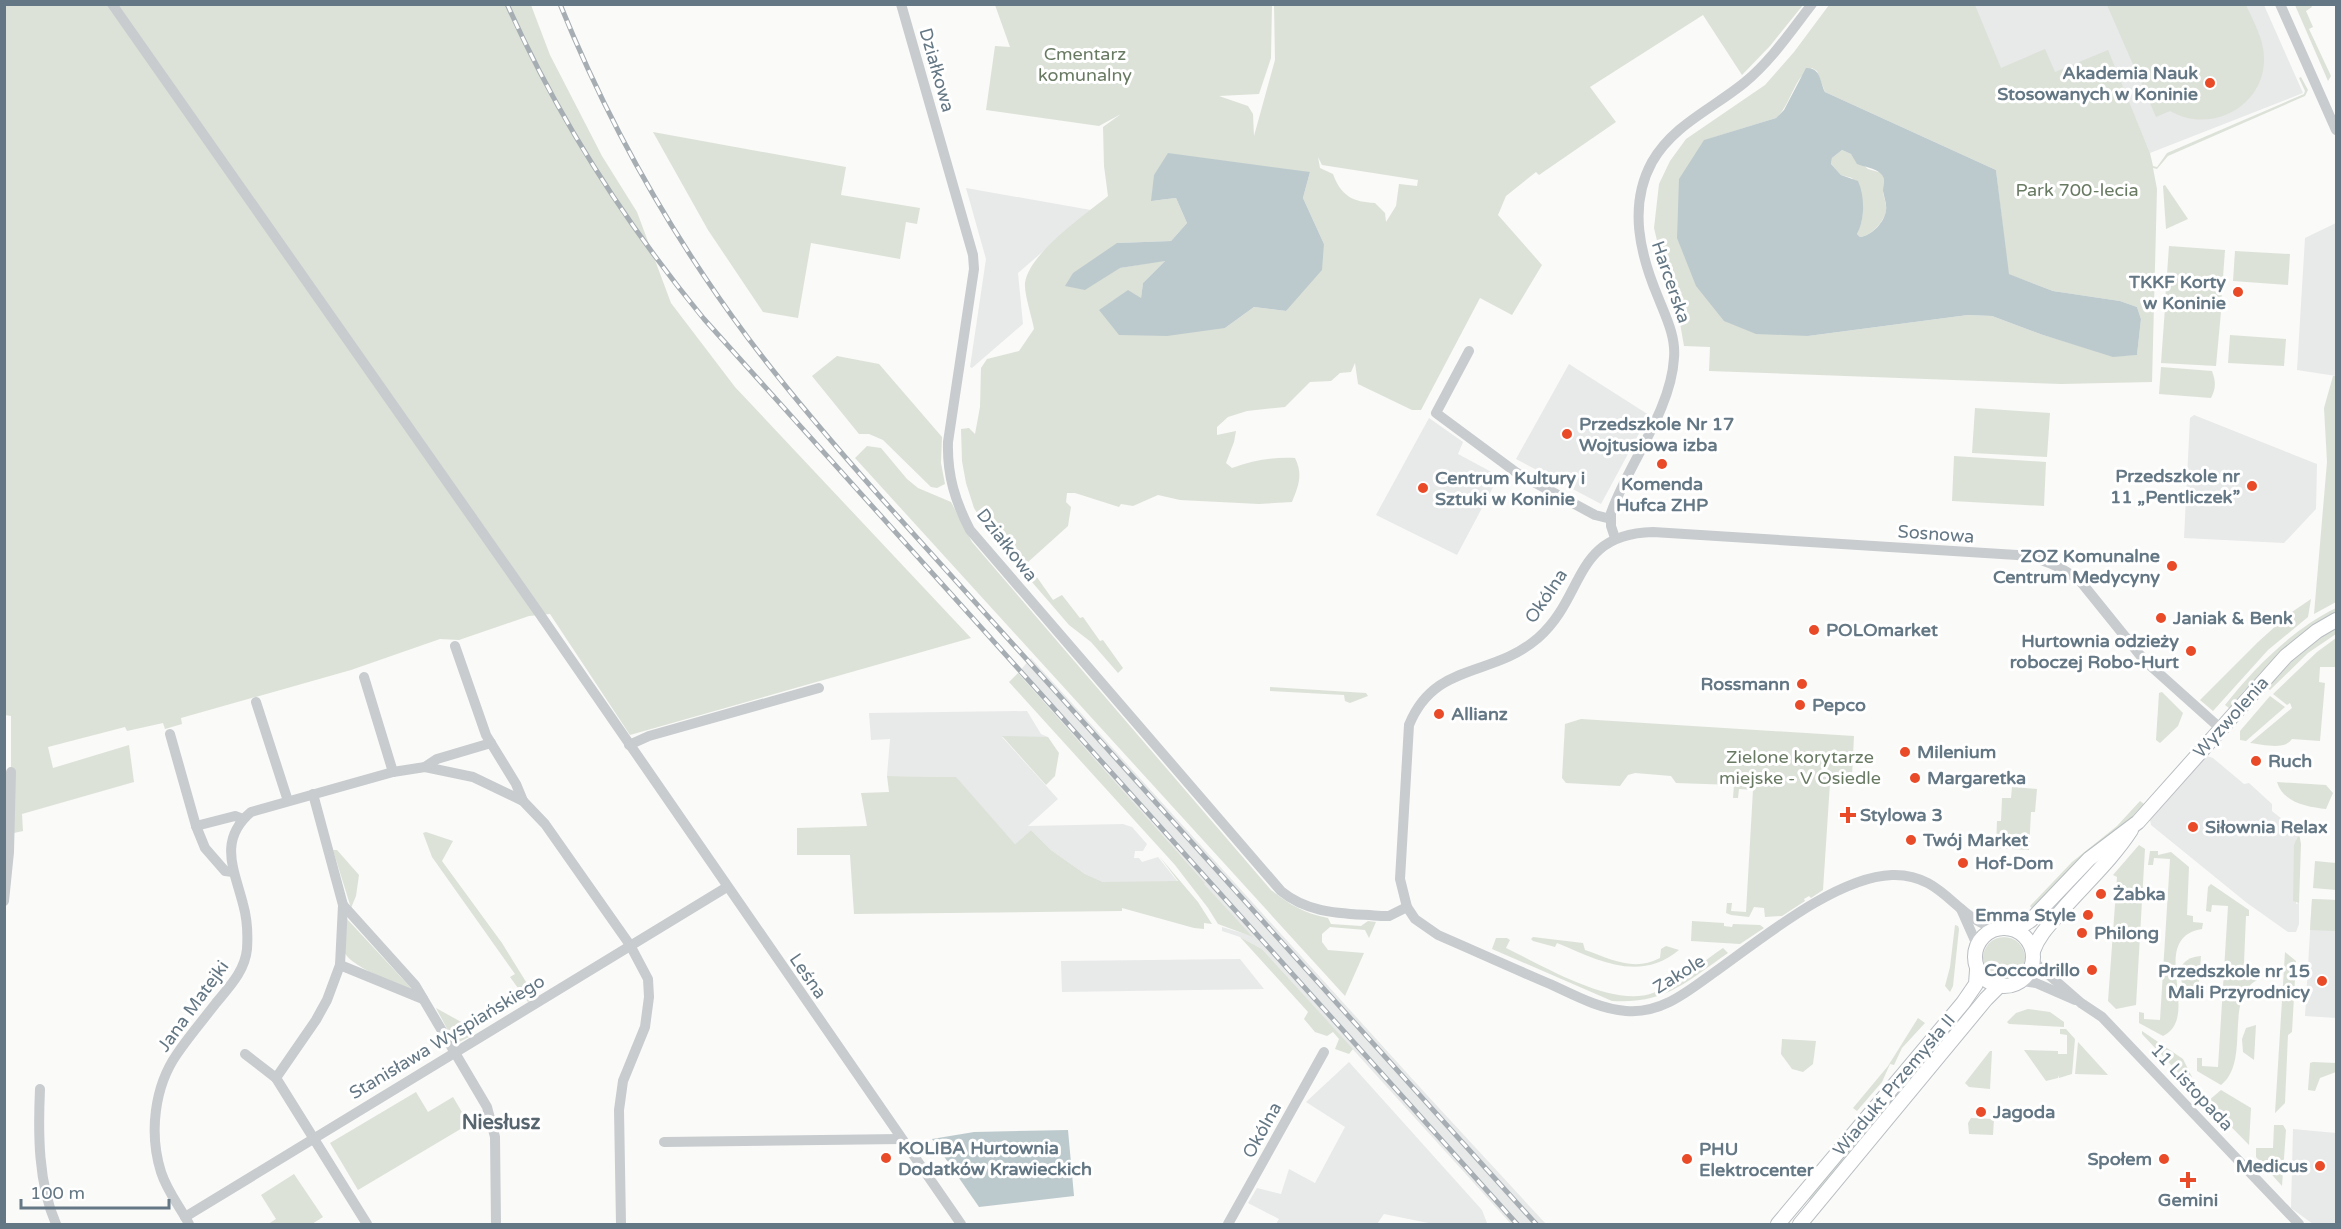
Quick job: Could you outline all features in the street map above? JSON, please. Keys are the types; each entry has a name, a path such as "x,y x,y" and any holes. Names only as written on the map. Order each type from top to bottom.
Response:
{"main road":[{"name":"Wyzwolenia","path":"2033,956 2047,927 2120,848 2134,826 2286,656 2317,631 2337,620"},
{"name":"Wyzwolenia","path":"2016,930 2031,920 2089,859 2113,839 2134,826"},
{"path":"1999,928 2016,930 2027,938 2033,956 2031,969 2022,981 2007,987 1986,981 1977,970 1975,957 1977,945 1986,934 1999,928"},
{"name":"Wiadukt Przemysła II","path":"1778,1224 1963,1003 1976,984 1977,970"},
{"name":"Wiadukt Przemysła II","path":"1800,1224 1986,999 2000,986"}],"street":[{"name":"Leśna","path":"112,4 630,745 901,1139 954,1222"},
{"name":"Działkowa","path":"901,4 973,255 974,269 947,452 954,495 970,530 1281,891 1299,904 1324,911 1389,916 1407,907"},
{"name":"Harcerska","path":"1611,519 1613,508 1665,397 1674,362 1672,332 1648,273 1640,242 1638,227 1640,200 1647,173 1659,151 1677,131 1757,72 1812,4"},
{"path":"2280,4 2337,130"},
{"path":"1469,351 1436,413 1517,472 1595,515 1611,519 1615,538"},
{"name":"Sosnowa","path":"1615,538 1653,532 2017,555 2043,560 2058,566 2081,582 2144,660 2221,729"},
{"name":"Okólna","path":"1407,907 1402,891 1400,866 1406,740 1414,711 1432,689 1444,682 1516,655 1539,637 1562,609 1590,559 1605,544 1615,538"},
{"path":"455,646 486,735 516,784 523,801"},
{"path":"364,677 393,772"},
{"path":"630,745 649,736 819,688"},
{"path":"256,702 288,801"},
{"path":"170,734 196,826 205,848 225,871 233,872"},
{"path":"196,826 235,816 243,819 251,812 393,772 425,766 437,759 491,743"},
{"path":"425,766 473,777 523,801 545,824 630,945 648,979 650,997 645,1027 623,1081 619,1110 621,1224"},
{"path":"4,901 11,772"},
{"path":"276,1078 327,1000 340,965 343,905 313,794"},
{"name":"Jana Matejki","path":"187,1220 173,1198 161,1172 157,1151 156,1109 160,1090 176,1055 240,972 247,954 246,915 230,861 236,830 243,819"},
{"name":"Zakole","path":"1407,907 1415,919 1446,938 1592,1003 1617,1010 1637,1011 1652,1009 1672,1001 1798,915 1840,890 1865,879 1893,875 1916,877 1933,884 1959,907 1987,926 1999,928"},
{"name":"Stanisława Wyspiańskiego","path":"187,1220 312,1139 727,887"},
{"path":"343,905 415,985 487,1107 495,1137 496,1224"},
{"name":"Zakole","path":"1959,907 1977,945"},
{"name":"11 Listopada","path":"2033,956 2081,1003"},
{"path":"340,965 424,1000"},
{"name":"11 Listopada","path":"2022,981 2036,983 2081,1003 2102,1017 2299,1224"},
{"name":"Okólna","path":"1228,1224 1324,1052"},
{"path":"245,1054 276,1078 367,1224"},
{"path":"40,1089 40,1157 52,1215 56,1224"},
{"path":"664,1142 901,1139"}],"shaded area":[{"name":"Akademia Nauk Stosowanych w Koninie","path":"1946,5 2264,5 2303,93 2150,153 2114,66 2048,92 1988,72"},
{"path":"1806,68 1811,68 1819,76 1825,92 1996,170 2009,274 2053,291 2120,301 2137,307 2141,319 2137,355 2113,357 1992,316 1968,315 1808,336 1756,334 1724,321 1696,286 1677,238 1679,179 1704,140 1776,118 1784,110","holes":["1842,150 1851,154 1857,164 1878,171 1884,179 1885,215 1873,231 1860,237 1857,234 1862,222 1863,201 1858,181 1841,175 1831,164 1832,158"]},
{"path":"1168,153 1310,172 1303,198 1324,244 1322,270 1286,311 1254,307 1225,328 1167,336 1119,335 1099,310 1128,290 1141,298 1143,283 1165,261 1120,268 1085,290 1065,286 1073,273 1117,243 1171,241 1187,223 1176,198 1151,201 1154,175"},
{"path":"966,188 1091,210 1018,273 1023,324 972,368 970,367 986,259"},
{"path":"2336,223 2336,376 2297,370 2305,238"},
{"path":"1569,364 1649,415 1601,504 1516,459"},
{"name":"Przedszkole nr 11 „Pentliczek”","path":"2194,415 2317,464 2316,509 2284,543 2184,538 2190,418"},
{"path":"1429,418 1463,442 1458,454 1499,476 1457,555 1376,515"},
{"path":"1031,658 1546,1224 1511,1224 1262,949 1240,937 1222,931 1222,927 1252,936 1203,884 1204,882 1018,673"},
{"path":"1027,711 1041,734 1048,737 1002,737 1058,799 1028,826 1123,824 1132,827 1147,844 1143,851 1135,851 1134,858 1139,858 1142,862 1158,857 1178,882 1103,882 1085,874 1051,850 1031,830 1015,844 955,777 887,776 890,739 871,740 869,713"},
{"path":"2207,756 2213,758 2244,784 2249,783 2272,804 2272,811 2299,833 2296,840 2296,904 2299,903 2299,924 2296,932 2288,932 2247,903 2151,825 2150,820"},
{"name":"Przedszkole nr 15 Mali Przyrodnicy","path":"2312,899 2336,900 2336,1018 2305,1016"},
{"path":"1240,959 1264,989 1062,992 1061,961"},
{"path":"1349,1062 1482,1210 1487,1223 1433,1224 1384,1214 1377,1224 1276,1224 1279,1219 1248,1203 1257,1188 1281,1194 1289,1169 1315,1183 1345,1127 1306,1102"},
{"path":"2293,1129 2336,1133 2336,1224 2313,1224 2291,1208"},
{"path":"1068,1130 1074,1196 979,1207 932,1139 974,1132"}],"green space":[{"path":"5,5 531,5 550,55 602,156 637,212 671,303 735,387 971,638 630,735 550,614 529,616 459,640 440,639 351,670 181,718 182,724 165,729 163,723 127,731 125,727 48,747 53,768 129,745 134,782 22,814 23,831 14,833 11,822 11,716 5,715"},
{"name":"Cmentarz komunalny","path":"995,5 1272,5 1271,58 1259,94 1219,96 1248,106 1253,114 1254,136 1275,60 1274,5 1803,5 1770,46 1742,75 1703,15 1590,87 1616,122 1539,175 1536,172 1506,196 1498,215 1542,265 1512,315 1480,298 1421,410 1412,410 1358,384 1355,363 1351,372 1340,373 1331,381 1310,382 1285,407 1247,411 1228,417 1217,427 1217,435 1236,431 1226,463 1232,468 1263,460 1295,458 1299,469 1299,480 1292,502 1259,504 1180,500 1158,495 1133,506 1121,504 1119,507 1075,493 1067,493 1066,502 1071,507 1068,526 1027,563 1053,600 1062,595 1080,618 1083,617 1100,641 1103,640 1123,668 1118,673 1091,642 1069,625 989,532 974,508 962,461 961,429 969,428 975,434 980,407 981,368 987,359 1019,351 1034,329 1025,288 1029,271 1036,259 1059,235 1108,196 1104,166 1103,127 1121,114 1099,126 986,110 995,46 1010,47","holes":["1318,157 1322,165 1418,180 1417,186 1399,184 1396,206 1386,222 1385,213 1375,203 1360,201 1344,193 1333,174 1320,168","1310,172 1303,198 1324,244 1286,311 1254,307 1225,328 1100,310 1141,298 1143,283 1166,260 1120,268 1117,243 1171,241 1187,223 1176,198 1151,201"]},
{"name":"Park 700-lecia","path":"1829,5 1975,5 2001,68 2045,49 2055,72 2108,50 2150,153 2153,166 2157,167 2167,153 2304,94 2305,91 2299,78 2301,77 2308,90 2305,96 2168,156 2157,169 2153,168 2157,189 2152,382 2061,384 1709,371 1710,347 1684,346 1678,312 1668,287 1654,228 1659,184 1670,161 1686,139 1765,85 1794,52","holes":["1812,68 1817,71 1825,92 1996,170 2008,274 2053,291 2120,301 2137,307 2141,319 2137,355 2113,356 2043,335 1992,316 1968,315 1808,336 1705,140 1776,118 1786,106 1796,84 1806,72"]},
{"path":"2107,5 2246,5 2258,30 2264,51 2262,75 2256,90 2233,112 2218,117 2202,120 2186,118 2170,111 2156,117"},
{"path":"2295,5 2311,5 2312,7 2306,11 2313,27 2309,29 2331,76 2328,81"},
{"path":"653,132 846,167 841,195 920,208 917,224 906,222 900,259 811,243 798,318 763,312 708,230"},
{"path":"1842,150 1851,154 1868,169 1882,173 1884,180 1886,211 1883,220 1868,234 1860,237 1857,234 1863,212 1859,191 1852,178 1841,175 1831,164 1832,158"},
{"path":"2165,185 2188,219 2166,229 2163,186"},
{"path":"2169,246 2225,250 2221,305 2165,302"},
{"path":"2235,251 2290,254 2288,285 2233,281"},
{"path":"2165,308 2221,312 2216,366 2161,363"},
{"path":"2230,335 2286,339 2284,366 2228,363"},
{"path":"837,356 879,364 942,437 941,463 945,484 937,488 931,487 883,440 869,434 859,434 812,376"},
{"path":"2161,367 2212,371 2215,385 2211,398 2159,394"},
{"path":"2333,376 2336,376 2336,602 2314,614 2327,462 2324,408"},
{"path":"1975,408 2050,413 2047,457 1972,453"},
{"path":"867,446 881,448 907,479 918,488 951,502 972,542 1271,890 1298,908 1328,918 1331,924 1361,926 1368,921 1376,922 1369,938 1365,930 1330,927 1322,934 1322,942 1328,950 1364,953 1345,996 855,458"},
{"path":"1954,456 2046,462 2044,506 1952,501"},
{"path":"2311,599 2308,617 2268,650 2213,711 2200,700 2258,642 2289,614"},
{"path":"2336,608 2336,613 2305,632 2278,655 2229,708 2225,705 2276,650 2305,627"},
{"path":"2336,628 2336,634 2308,653 2270,690 2266,687 2299,654"},
{"path":"2336,638 2336,667 2320,667 2319,682 2325,683 2320,741 2292,739 2278,746 2250,743 2292,708 2290,703 2287,705 2273,694 2317,652"},
{"path":"1018,673 1253,937 1218,924 1175,865 1009,682"},
{"path":"1270,687 1366,693 1368,696 1350,703 1345,701 1344,695 1270,691"},
{"path":"2162,692 2183,713 2178,726 2160,743 2156,740 2159,693"},
{"path":"2270,696 2285,707 2246,741 2240,740 2240,731"},
{"name":"Zielone korytarze miejske - V Osiedle","path":"1581,719 1854,736 1852,776 1842,775 1841,780 1830,783 1823,890 1811,898 1809,896 1804,899 1805,901 1782,916 1765,917 1764,908 1754,907 1749,917 1726,913 1727,903 1732,903 1731,911 1746,912 1753,790 1739,789 1738,798 1733,798 1734,785 1676,783 1671,776 1635,773 1628,775 1620,786 1566,783 1562,778 1565,724"},
{"path":"1002,736 1048,737 1059,753 1055,776 1046,785"},
{"path":"887,776 956,777 1015,844 1031,830 1051,850 1085,874 1103,882 1178,881 1159,856 1198,902 1212,924 1204,923 1204,929 1194,928 1122,908 1122,911 854,914 850,855 797,855 797,828 867,826 861,793 889,792"},
{"path":"2277,782 2326,785 2333,793 2326,809 2312,807 2290,799 2280,789"},
{"path":"2012,787 2037,789 2035,812 2031,812 2029,850 1996,848 1997,821 2001,821 2002,798 2011,798"},
{"path":"2140,801 2144,804 2126,823 2076,863 2033,910 2030,906 2072,862 2117,826"},
{"path":"423,833 453,841 442,861 502,943 536,998 528,1002 510,977 515,974 432,857"},
{"path":"2299,833 2301,844 2299,903 2293,901 2294,845"},
{"path":"2139,845 2145,849 2136,1005 2116,1009 2108,1001 2117,877 2113,875"},
{"path":"333,850 337,850 359,875 356,896 351,908"},
{"path":"2150,851 2158,851 2158,855 2171,852 2189,867 2187,915 2193,916 2193,922 2203,923 2202,929 2186,935 2178,947 2176,962 2178,1013 2174,1026 2163,1036 2139,1023 2139,1012 2144,1013 2144,1019 2160,1020 2170,859 2154,858 2153,865 2148,865"},
{"path":"2315,861 2336,863 2336,890 2313,888"},
{"path":"2211,884 2249,910 2249,916 2246,916 2244,963 2250,964 2251,970 2254,971 2255,965 2260,966 2259,979 2248,987 2242,999 2235,1061 2230,1074 2221,1085 2197,1071 2197,1058 2202,1058 2202,1066 2218,1067 2228,906 2212,905 2211,912 2206,911 2208,887"},
{"path":"2312,899 2336,900 2335,931 2310,930"},
{"path":"347,919 412,991 354,963 347,957 343,944"},
{"path":"1692,921 1724,923 1724,926 1732,927 1733,924 1760,925 1764,928 1740,944 1691,941"},
{"path":"1955,925 1959,929 1953,986 1950,992 1945,986 1950,967"},
{"path":"1240,937 1262,949 1353,1049 1349,1054 1335,1049 1339,1039 1333,1032 1327,1036 1315,1032 1304,1019 1308,1012"},
{"path":"1533,937 1583,943 1585,950 1622,963 1632,964 1641,964 1660,958 1661,949 1666,946 1679,950 1664,960 1634,967 1603,961 1557,943 1555,947 1533,941 1531,939"},
{"path":"2004,937 2019,943 2025,958 2019,973 2004,979 1989,973 1983,958 1989,943"},
{"path":"1496,938 1507,938 1510,940 1506,948 1558,974 1598,990 1618,995 1636,996 1653,993 1689,973 1723,948 1728,953 1687,982 1661,995 1631,1001 1612,1001 1492,949"},
{"path":"2285,952 2296,961 2292,1032 2288,1035 2285,1103 2275,1113"},
{"path":"2201,956 2198,993 2185,990 2180,972 2181,967 2188,960"},
{"path":"436,1008 472,1028 473,1035 459,1042 453,1040"},
{"path":"1966,1008 1969,1011 1812,1201 1806,1197"},
{"path":"2028,1009 2050,1012 2064,1022 2064,1027 2009,1024 2007,1022 2016,1013"},
{"path":"1918,1018 1925,1023 1902,1048 1894,1065 1890,1064 1882,1082 1857,1111 1853,1108 1888,1066"},
{"path":"2256,1025 2254,1060 2243,1052 2242,1039 2246,1028"},
{"path":"2060,1029 2066,1029 2075,1039 2072,1074 2059,1078 2059,1075 2058,1078 2046,1081 2024,1050 2058,1051 2058,1054 2067,1054 2067,1035 2060,1034"},
{"path":"2142,1031 2183,1059 2192,1077 2189,1084 2142,1034"},
{"path":"1782,1039 1816,1041 1813,1064 1803,1072 1792,1069 1781,1054"},
{"path":"2078,1042 2108,1075 2075,1074"},
{"path":"1992,1051 1990,1089 1969,1087 1965,1083"},
{"path":"2310,1063 2336,1063 2336,1072 2320,1078 2315,1091 2308,1090"},
{"path":"2221,1090 2251,1108 2249,1145 2207,1102"},
{"path":"416,1092 428,1112 453,1097 469,1124 358,1190 330,1143"},
{"path":"1971,1118 1994,1119 1993,1135 1969,1134 1968,1123"},
{"path":"2274,1125 2283,1125 2286,1130 2282,1186 2256,1157 2256,1148 2273,1148"},
{"path":"294,1174 323,1217 312,1224 268,1224 276,1219 261,1195"}],"railway":[{"path":"507,4 548,88 595,168 647,245 704,319 1517,1224"},
{"path":"560,4 620,135 667,218 720,299 780,379 882,499 1536,1224"}],"place":[{"name":"Akademia Nauk Stosowanych w Koninie","path":"2210,83"},
{"name":"TKKF Korty w Koninie","path":"2238,292"},
{"name":"Przedszkole Nr 17 Wojtusiowa izba","path":"1567,434"},
{"name":"Komenda Hufca ZHP","path":"1662,464"},
{"name":"Przedszkole nr 11 „Pentliczek”","path":"2252,486"},
{"name":"Centrum Kultury i Sztuki w Koninie","path":"1423,488"},
{"name":"ZOZ Komunalne Centrum Medycyny","path":"2172,566"},
{"name":"Janiak & Benk","path":"2161,618"},
{"name":"POLOmarket","path":"1814,630"},
{"name":"Hurtownia odzieży roboczej Robo-Hurt","path":"2191,651"},
{"name":"Rossmann","path":"1802,684"},
{"name":"Pepco","path":"1800,705"},
{"name":"Allianz","path":"1439,714"},
{"name":"Milenium","path":"1905,752"},
{"name":"Ruch","path":"2256,761"},
{"name":"Margaretka","path":"1915,778"},
{"name":"Stylowa 3","path":"1848,815"},
{"name":"Siłownia Relax","path":"2193,827"},
{"name":"Twój Market","path":"1911,840"},
{"name":"Hof-Dom","path":"1963,863"},
{"name":"Żabka","path":"2101,894"},
{"name":"Emma Style","path":"2088,915"},
{"name":"Philong","path":"2082,933"},
{"name":"Coccodrillo","path":"2092,970"},
{"name":"Przedszkole nr 15 Mali Przyrodnicy","path":"2322,981"},
{"name":"Jagoda","path":"1981,1112"},
{"name":"KOLIBA Hurtownia Dodatków Krawieckich","path":"886,1158"},
{"name":"PHU Elektrocenter","path":"1687,1159"},
{"name":"Społem","path":"2164,1159"},
{"name":"Medicus","path":"2320,1166"},
{"name":"Gemini","path":"2188,1180"}],"district":[{"name":"Niesłusz","path":"501,1123"}]}
